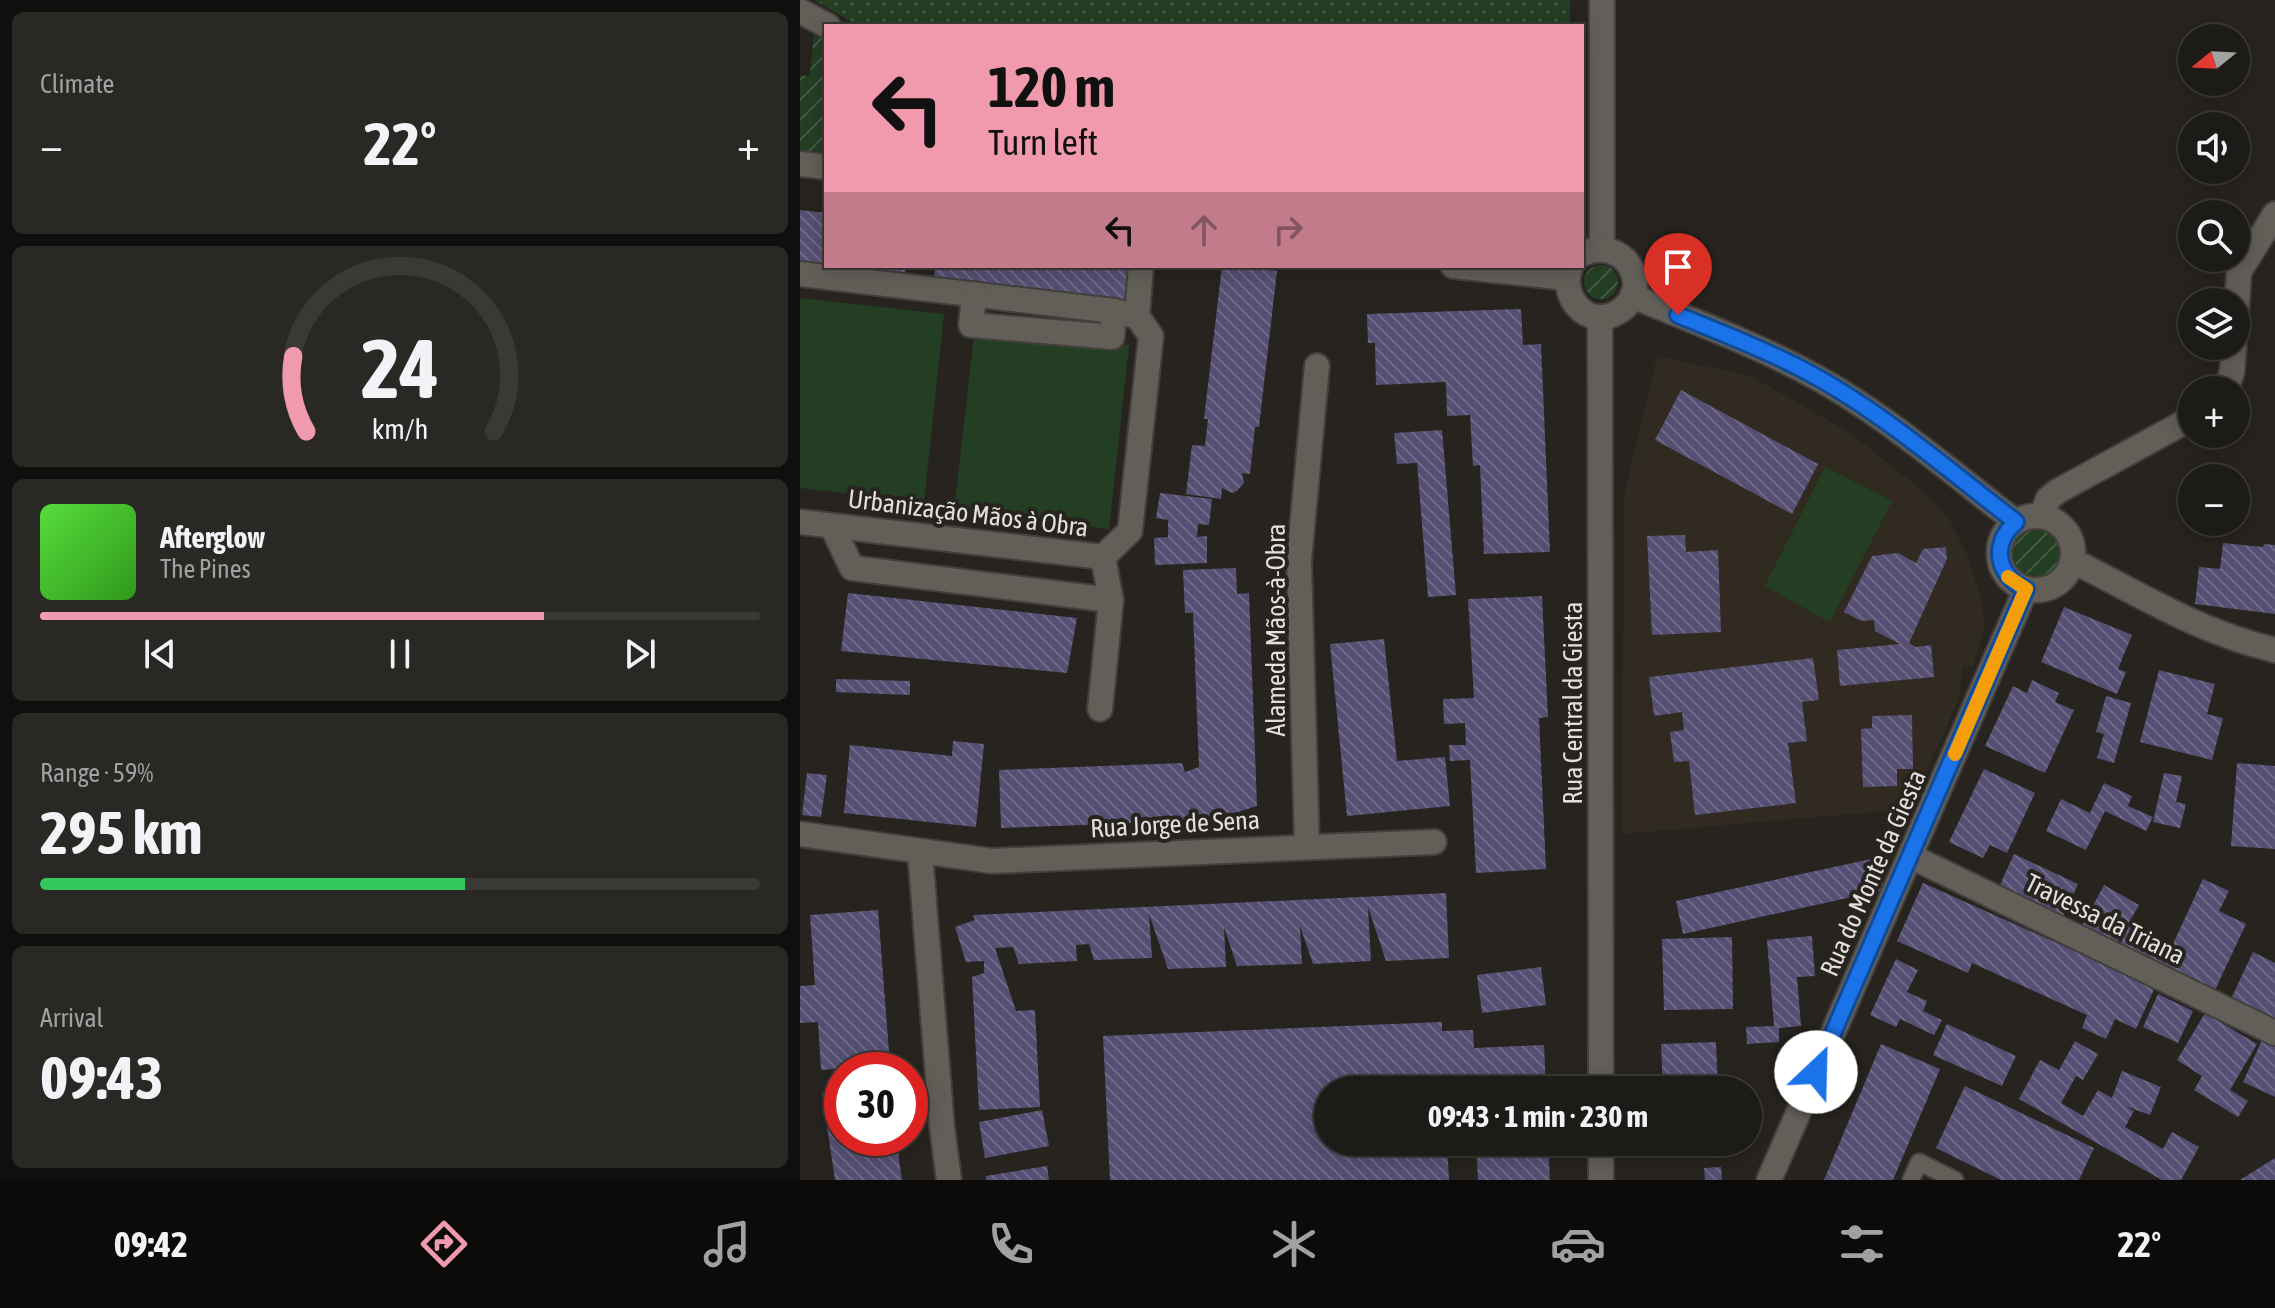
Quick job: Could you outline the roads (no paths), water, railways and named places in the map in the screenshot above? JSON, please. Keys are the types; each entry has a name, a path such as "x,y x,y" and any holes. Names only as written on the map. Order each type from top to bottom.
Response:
{"street":[{"path":"1492,268 1569,272 1567,290 1572,301 1589,315 1600,317 1619,312 1632,296 1635,286 1629,264 1622,256 1592,251 1602,0"},
{"path":"800,11 824,24"},
{"path":"800,164 824,167"},
{"path":"2238,288 2239,272 2275,214"},
{"path":"1125,314 1140,268"},
{"path":"800,274 1125,314 1151,336 1130,531 1103,557"},
{"path":"1632,296 1764,351 1814,376 1862,406 2016,522"},
{"name":"Rua Central da Giesta","path":"1600,317 1601,1076"},
{"name":"Alameda Mãos-à-Obra","path":"1307,846 1299,561 1317,366"},
{"path":"2042,516 2048,499 2058,491 2178,426"},
{"path":"2042,516 2063,527 2070,537 2073,561 2061,582 2038,590 2026,589 2008,577 2000,559 2002,538 2016,522 2042,516"},
{"name":"Urbanização Mãos à Obra","path":"800,522 1103,557 1111,600 1100,709"},
{"name":"Urbanização Mãos à Obra","path":"832,526 852,568 1111,600"},
{"path":"2073,561 2181,618 2221,635 2275,650"},
{"name":"Rua do Monte da Giesta","path":"1769,1180 2026,589"},
{"name":"Rua Jorge de Sena","path":"800,834 992,861 1434,842"},
{"path":"920,852 949,1180"},
{"name":"Travessa da Triana","path":"1910,856 2275,1033"},
{"path":"1601,1156 1601,1180"}],"lane":[{"path":"1911,1180 1919,1162 1955,1180"}]}
